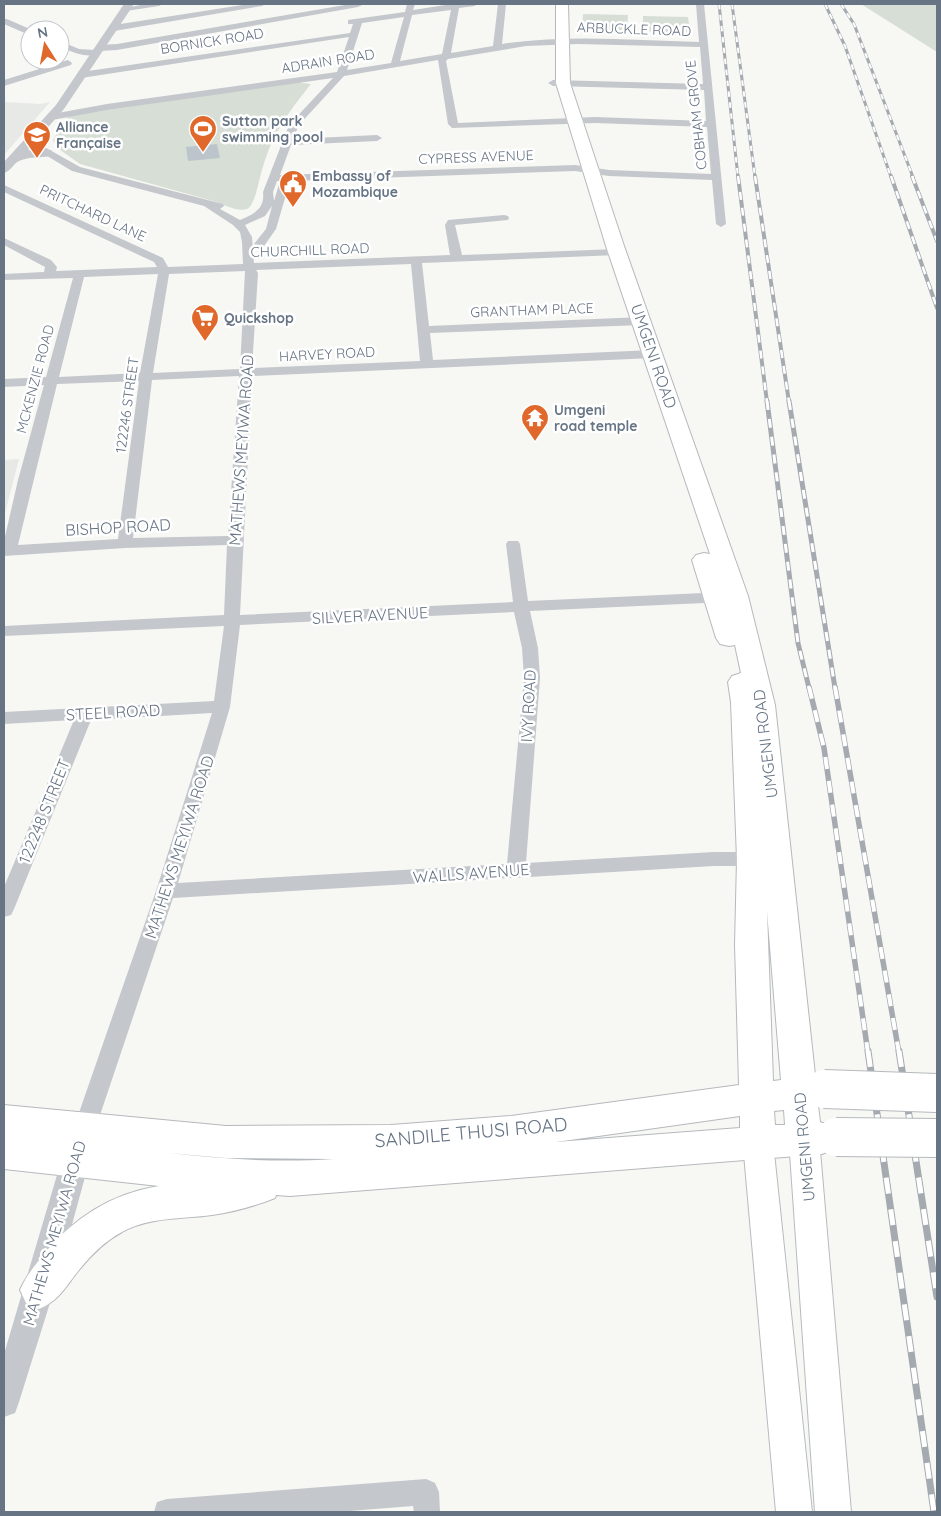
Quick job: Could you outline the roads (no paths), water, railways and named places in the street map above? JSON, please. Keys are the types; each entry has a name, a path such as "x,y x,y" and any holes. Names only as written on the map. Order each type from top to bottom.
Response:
{"main road":[{"name":"UMGENI ROAD","path":"553,4 558,41"},
{"name":"UMGENI ROAD","path":"562,4 558,41 558,79 582,168 726,597 731,644 742,693 765,859 820,1138 833,1512"},
{"name":"UMGENI ROAD","path":"765,859 751,945 758,1143 794,1512"},
{"name":"SANDILE THUSI ROAD","path":"4,1153 80,1146 391,1141 511,1132 811,1090 937,1093"},
{"name":"SANDILE THUSI ROAD","path":"4,1121 80,1146 224,1176 290,1179 820,1138 937,1138"},
{"path":"39,1290 73,1249 96,1228 119,1214 142,1206 166,1201 230,1195 290,1179"}],"street":[{"path":"13,159 30,153 45,139 52,117 128,6 159,4"},
{"path":"114,28 262,4"},
{"path":"70,48 77,51 97,51 358,4 355,21 336,76 294,125 268,192 266,209 262,214 239,219"},
{"path":"395,65 411,4"},
{"path":"355,21 472,4"},
{"path":"497,48 502,4"},
{"name":"COBHAM GROVE","path":"700,4 708,83 708,131 716,177 721,224"},
{"path":"456,5 446,53 442,61 452,124 455,126 571,126 708,131"},
{"path":"4,21 20,28"},
{"path":"336,76 347,35 355,21"},
{"name":"BORNICK ROAD","path":"81,75 347,35"},
{"name":"ADRAIN ROAD","path":"52,117 106,107 336,76 497,48 558,41"},
{"name":"ARBUCKLE ROAD","path":"558,41 703,45"},
{"path":"4,83 46,70"},
{"path":"558,79 708,83"},
{"name":"ADRAIN ROAD","path":"60,107 78,109 106,107"},
{"path":"642,129 664,133"},
{"path":"287,142 377,138"},
{"path":"4,170 29,142 45,139"},
{"path":"29,142 45,139"},
{"path":"45,139 60,160 76,169 208,204 239,219 258,235 260,244"},
{"name":"CYPRESS AVENUE","path":"273,178 582,168 609,173 716,177"},
{"path":"260,244 271,229 286,178"},
{"name":"PRITCHARD LANE","path":"4,188 159,260 164,271"},
{"path":"457,260 450,224 452,222 504,218"},
{"name":"MATHEWS MEYIWA ROAD","path":"239,219 247,237 253,269"},
{"path":"4,241 47,262 51,267 49,276"},
{"name":"MATHEWS MEYIWA ROAD","path":"4,1402 39,1290 80,1146 166,891 222,707 232,622 235,540 253,269 260,244"},
{"name":"CHURCHILL ROAD","path":"4,277 253,269 609,253"},
{"path":"416,261 427,364"},
{"name":"122246 STREET","path":"125,543 146,377 164,271"},
{"name":"MCKENZIE ROAD","path":"6,551 79,275"},
{"name":"GRANTHAM PLACE","path":"423,330 633,321"},
{"name":"HARVEY ROAD","path":"4,382 246,373 644,354"},
{"name":"BISHOP ROAD","path":"6,551 125,543 235,540"},
{"name":"IVY ROAD","path":"513,544 521,607 530,648 532,678 516,870"},
{"name":"SILVER AVENUE","path":"4,631 232,622 726,597"},
{"name":"STEEL ROAD","path":"4,718 222,707"},
{"name":"122248 STREET","path":"4,909 84,714"},
{"name":"WALLS AVENUE","path":"166,891 714,859 765,859"},
{"path":"167,1512 427,1502"}],"railway":[{"path":"719,4 738,177"},
{"path":"732,4 755,177"},
{"path":"825,4 845,46 891,177"},
{"path":"841,4 854,24 913,177"},
{"path":"738,176 767,402"},
{"path":"755,176 789,402"},
{"path":"891,176 937,308"},
{"path":"912,176 937,241"},
{"path":"767,401 798,643 809,688"},
{"path":"789,401 835,688"},
{"path":"809,687 824,748 868,1053"},
{"path":"835,687 899,1053"},
{"path":"868,1051 934,1512"},
{"path":"899,1051 937,1297"}],"place":[{"name":"Sutton park swimming pool","path":"203,153"},
{"name":"Alliance Française","path":"37,159"},
{"name":"Embassy of Mozambique","path":"293,208"},
{"name":"Quickshop","path":"205,342"},
{"name":"Umgeni road temple","path":"535,442"}]}
